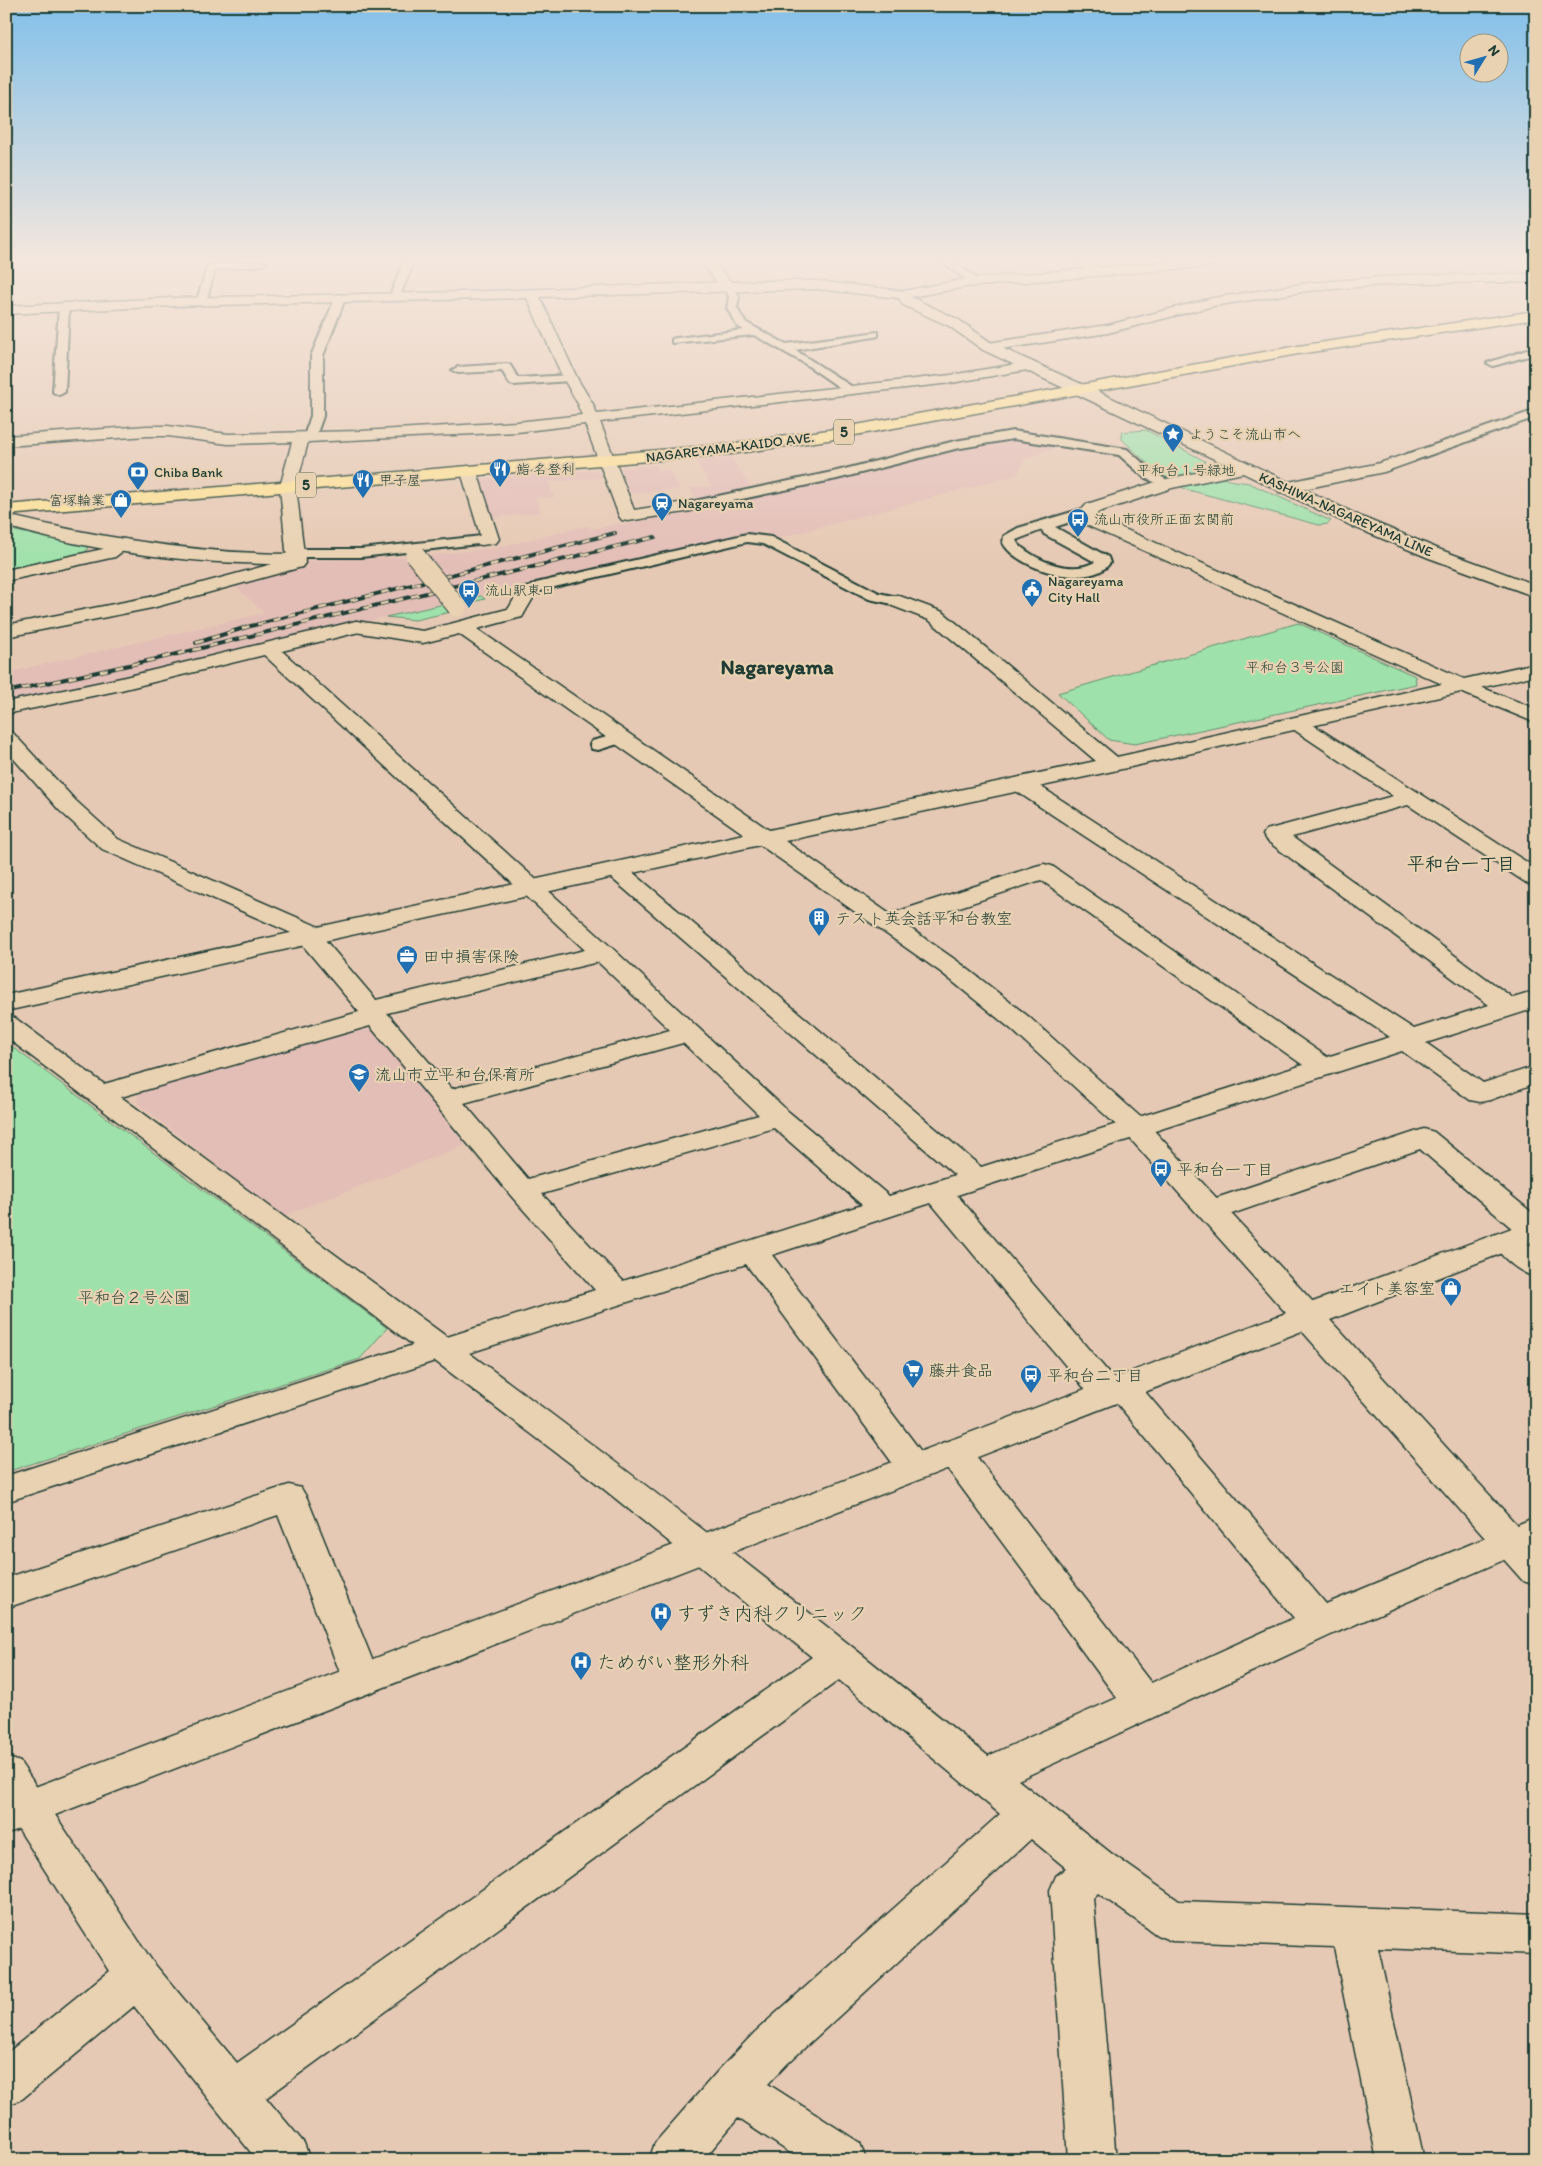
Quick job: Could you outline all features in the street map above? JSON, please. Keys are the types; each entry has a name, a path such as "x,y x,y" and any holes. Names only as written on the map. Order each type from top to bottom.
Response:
{"main road":[{"name":"NAGAREYAMA-KAIDO AVE.","path":"6,510 605,461 731,448 828,435 1225,363"}],"street":[{"path":"563,363 589,413 605,461 628,516 685,507"},
{"name":"KASHIWA-NAGAREYAMA LINE","path":"1022,363 1394,538 1536,591"},
{"path":"6,441 146,431 168,431 228,439 362,436 517,427 589,413 850,390 951,379 1028,366"},
{"path":"6,631 152,602 296,563 288,487 306,436"},
{"path":"1286,488 1384,467 1409,458"},
{"path":"1243,468 1168,484 1089,511 1086,515 1088,519 1096,523 1536,717"},
{"path":"469,472 486,540"},
{"path":"6,520 42,530 123,544 238,558 296,556"},
{"path":"6,576 109,553 123,544"},
{"path":"415,555 460,617 610,741 765,837 950,968 1020,1023 1136,1128 1308,1317 1523,1536 1536,1571"},
{"path":"6,708 269,649 356,627 423,636 460,617 515,613 527,593"},
{"path":"897,601 936,616 1112,764"},
{"path":"269,649 603,953 779,1118 883,1207"},
{"path":"6,1002 765,837 1021,784 1536,669"},
{"path":"1297,723 1536,879"},
{"path":"6,737 66,805 110,844 313,936 373,1012 522,1190 616,1293"},
{"path":"1021,784 1409,1040 1480,1094 1536,1074"},
{"path":"1410,798 1274,835 1508,1007"},
{"path":"616,870 976,1178"},
{"path":"887,923 1044,871 1324,1067"},
{"path":"100,1094 373,1012 603,953"},
{"path":"6,1488 1536,999"},
{"path":"6,1024 705,1549 985,1776 1029,1814 1097,1868 1172,1921 1536,1934"},
{"path":"446,1100 690,1034"},
{"path":"522,1190 779,1118"},
{"path":"1212,1210 1424,1138 1525,1234 1536,1267"},
{"path":"938,1191 1320,1623"},
{"path":"287,2160 137,1976 13,1800 361,1679 1525,1234"},
{"path":"752,1250 914,1467"},
{"path":"954,1452 1143,1702"},
{"path":"6,1593 289,1498 361,1679"},
{"path":"985,1776 1143,1702 1320,1623 1523,1536"},
{"path":"233,2094 839,1659"},
{"path":"672,2160 733,2088 771,2048 1029,1814"},
{"path":"1092,2160 1071,1890 1097,1868"},
{"path":"1352,1928 1401,2160"},
{"path":"6,2083 137,1976"},
{"path":"733,2088 843,2160"}],"lane":[{"path":"59,392 61,363"},
{"path":"306,436 317,416 317,363"},
{"path":"808,363 850,390"},
{"path":"458,370 506,367 514,382 570,378"},
{"path":"1409,458 1536,412"},
{"path":"685,507 837,475 955,445 1013,435 1123,452 1150,475 1168,484"},
{"path":"1051,523 1048,526 1049,531 1103,560 1103,563 1080,571 1051,569 1015,550 1010,544 1009,539 1014,535 1051,523 1089,511"},
{"path":"527,593 541,586 747,538 766,540 874,596 897,601"},
{"path":"296,556 361,553 486,540"}],"shaded area":[{"path":"1008,441 1037,441 1064,445 1025,459 1017,475 779,538 763,531 115,679 10,702 7,697 10,672 264,613 233,584 307,567 306,561 421,556 496,548 586,526 594,529 619,523 622,525 958,448"},
{"path":"730,457 753,490 703,500 695,498 690,488 711,486 696,461"},
{"path":"655,465 658,471 668,470 680,489 630,494 620,468"},
{"path":"598,470 601,478 549,482 554,497 535,498 541,512 490,518 478,479"},
{"path":"356,1025 372,1030 466,1145 283,1216 137,1103 138,1095 145,1090"}],"green space":[{"name":"平和台１号緑地","path":"1146,430 1205,461 1203,467 1228,480 1249,483 1331,521 1328,524 1319,525 1185,489 1153,469 1122,439 1122,432"},
{"path":"6,529 88,546 86,553 6,571"},
{"path":"481,596 485,599 464,604 455,611 415,620 386,617"},
{"name":"平和台３号公園","path":"1298,623 1415,676 1416,684 1135,744 1109,740 1058,693"},
{"name":"平和台２号公園","path":"6,1042 387,1328 360,1359 6,1472"}],"railway":[{"path":"196,643 247,627 615,533"},
{"path":"6,692 161,658 655,537"}],"place":[{"name":"ようこそ流山市へ","path":"1173,453"},
{"name":"鮨 名登利","path":"500,488"},
{"name":"Chiba Bank","path":"138,491"},
{"name":"甲子屋","path":"363,499"},
{"name":"富塚輪業","path":"121,519"},
{"name":"Nagareyama","path":"662,522"},
{"name":"流山市役所正面玄関前","path":"1078,538"},
{"name":"Nagareyama City Hall","path":"1032,608"},
{"name":"流山駅東口","path":"469,609"},
{"name":"テスト英会話平和台教室","path":"819,937"},
{"name":"田中損害保険","path":"407,975"},
{"name":"流山市立平和台保育所","path":"359,1093"},
{"name":"平和台一丁目","path":"1161,1188"},
{"name":"エイト美容室","path":"1451,1307"},
{"name":"藤井食品","path":"913,1389"},
{"name":"平和台二丁目","path":"1031,1394"},
{"name":"すずき内科クリニック","path":"661,1632"},
{"name":"ためがい整形外科","path":"581,1681"}],"district":[{"name":"Nagareyama","path":"777,667"},
{"name":"平和台一丁目","path":"1461,864"}]}
